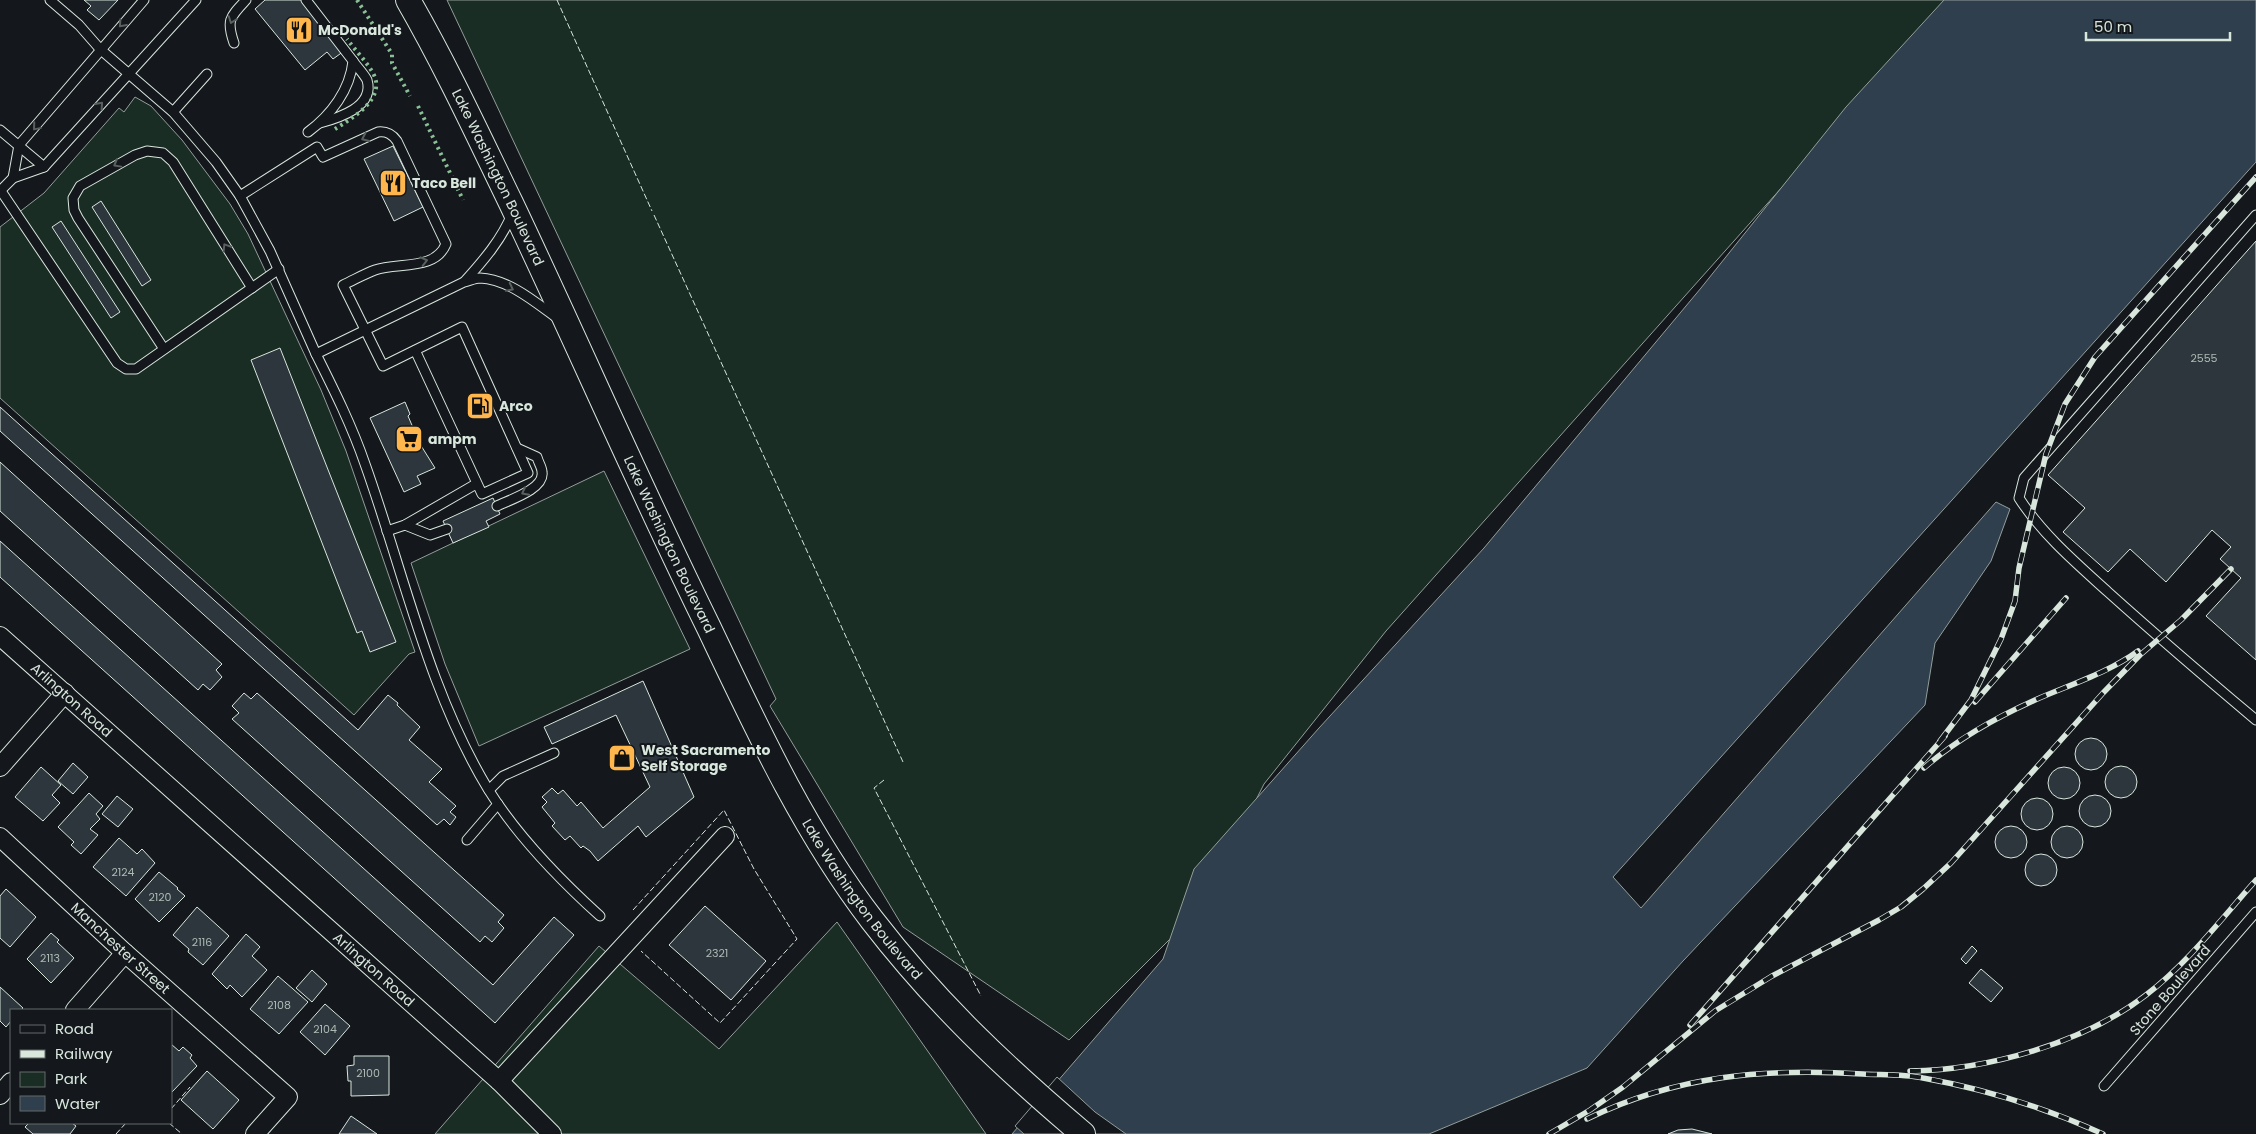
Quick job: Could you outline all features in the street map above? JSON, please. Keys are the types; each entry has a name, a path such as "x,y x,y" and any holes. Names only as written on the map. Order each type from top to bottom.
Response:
{"main road":[{"name":"Lake Washington Boulevard","path":"408,0 469,114 675,560 773,761 818,840 877,926 936,998 988,1051 1083,1134"}],"street":[{"name":"Arlington Road","path":"0,636 499,1081 552,1134"},
{"path":"0,767 65,694"},
{"path":"499,1081 725,836"},
{"name":"Manchester Street","path":"0,837 125,953 288,1096 255,1134"},
{"path":"76,1009 125,953"},
{"path":"0,1095 10,1083"}],"lane":[{"path":"50,0 79,26 100,49 149,89 173,112 207,151 240,196 279,269 316,354 347,415 448,710 498,804 542,860 600,916"},
{"path":"13,178 20,145 100,49 144,0"},
{"path":"196,0 44,167 13,178 0,191 117,363 126,369 136,369 279,269"},
{"path":"234,43 229,27 232,15 246,0"},
{"path":"306,0 366,79 367,92 363,100 343,117 320,123"},
{"path":"308,132 320,123 335,106 352,74 353,61"},
{"path":"173,112 207,74"},
{"path":"0,130 44,167"},
{"path":"240,196 317,147 323,157 378,132 388,132 393,136 446,244 436,258 427,262 376,270 343,285 383,366 415,350 462,327 528,472 482,494 415,350"},
{"path":"164,349 78,218 74,210 73,198 80,186 135,155 147,151 163,153 173,162 252,288"},
{"path":"464,282 507,226 514,209"},
{"path":"2256,215 2024,478 2019,498 2030,516 2070,558 2159,638 2256,720"},
{"path":"316,354 464,282 478,278 497,281 513,288 569,327"},
{"path":"497,506 540,484 542,472 536,457 517,448"},
{"path":"387,531 405,525 476,484"},
{"path":"405,525 430,535 447,529"},
{"path":"489,790 503,776 554,753"},
{"path":"467,840 498,804"},
{"name":"Stone Boulevard","path":"2104,1086 2256,912"}],"green space":[{"path":"447,0 1949,0 1386,631 1264,784 1202,907 1069,1040 903,927 770,706 776,699"},
{"path":"135,97 151,106 182,140 230,204 248,234 321,390 346,451 415,652 409,654 354,715 0,398 0,227 44,193 119,108 124,112"},
{"path":"604,471 690,649 479,746 445,664 411,563"},
{"path":"837,922 986,1134 435,1134 599,946 719,1049"}],"water":[{"path":"1944,0 2256,0 2256,162 1613,877 1641,908 1996,502 2010,509 1991,561 1935,643 1925,705 1683,961 1587,1068 1429,1134 1012,1134 1163,959 1194,869 1319,728 1484,548 1701,288 1846,107"}],"pier":[{"path":"1057,1077 1095,1112 1126,1134 1024,1134 1015,1126"}],"building":[{"path":"84,0 118,0 99,20 87,10 91,6"},
{"name":"McDonald's","path":"265,0 301,0 344,51 333,59 327,52 305,70 255,9"},
{"name":"Taco Bell","path":"393,146 423,207 394,221 364,159"},
{"path":"101,201 151,280 142,286 92,207"},
{"path":"61,221 120,312 111,318 52,227"},
{"path":"2256,241 2256,660 2206,616 2241,578 2220,559 2231,547 2212,530 2166,582 2130,549 2108,572 2063,532 2085,508 2048,475"},
{"path":"280,348 396,642 370,652 362,631 357,633 251,360"},
{"path":"405,402 410,414 408,416 420,444 435,468 417,476 421,484 404,492 370,418"},
{"path":"0,407 358,730 388,695 398,703 397,705 420,727 409,740 442,769 429,782 456,806 450,812 456,817 450,825 444,819 437,825 0,431"},
{"path":"0,462 222,664 216,670 222,677 210,690 203,684 198,690 0,511"},
{"path":"493,498 500,514 486,521 489,527 453,543 443,521"},
{"path":"0,541 493,985 554,917 574,935 495,1023 0,577"},
{"path":"643,681 694,797 646,837 638,826 598,861 590,851 583,846 581,848 570,836 565,840 552,826 555,823 542,807 547,802 542,797 552,788 558,794 563,790 577,806 581,802 603,828 650,787 616,715 552,744 544,727"},
{"path":"244,693 251,699 257,693 504,915 498,922 504,928 492,942 485,936 480,942 232,719 239,713 232,706"},
{"path":"2091,738 2103,742 2107,754 2103,766 2091,770 2079,766 2075,754 2079,742"},
{"path":"73,763 88,777 73,794 58,781"},
{"path":"2121,766 2133,770 2137,782 2133,794 2121,798 2109,794 2105,782 2109,770"},
{"path":"41,767 61,785 52,795 60,803 43,821 15,797"},
{"path":"2064,767 2076,771 2080,783 2076,795 2064,799 2052,795 2048,783 2052,771"},
{"path":"89,793 103,806 96,814 100,819 90,829 98,835 81,854 71,845 74,842 58,827"},
{"path":"2095,795 2107,799 2111,811 2107,823 2095,827 2083,823 2079,811 2083,799"},
{"path":"117,796 133,809 118,827 102,814"},
{"path":"2037,798 2049,802 2053,814 2049,826 2037,830 2025,826 2021,814 2025,802"},
{"path":"2011,826 2023,830 2027,842 2023,854 2011,858 1999,854 1995,842 1999,830"},
{"path":"2067,826 2079,830 2083,842 2079,854 2067,858 2055,854 2051,842 2055,830"},
{"path":"119,838 137,854 142,849 155,863 126,896 93,867"},
{"path":"2041,854 2053,858 2057,870 2053,882 2041,886 2029,882 2025,870 2029,858"},
{"path":"159,872 185,896 159,922 135,899"},
{"path":"6,889 36,917 10,947 0,938 0,896"},
{"path":"705,906 766,961 731,1000 669,945"},
{"path":"197,907 229,936 203,965 173,935"},
{"path":"51,933 59,940 57,942 74,958 51,983 27,959"},
{"path":"246,934 260,947 252,956 267,970 242,997 230,985 227,989 212,974"},
{"path":"1972,946 1977,951 1966,964 1961,959"},
{"path":"1981,969 2003,988 1991,1002 1969,983"},
{"path":"312,970 327,984 312,1002 296,988"},
{"path":"278,976 308,1002 279,1034 250,1009"},
{"path":"0,987 23,1008 10,1009 10,1022 6,1027 0,1021"},
{"path":"325,1004 350,1026 325,1055 300,1032"},
{"path":"172,1045 179,1051 183,1047 192,1055 190,1058 197,1066 172,1092"},
{"path":"354,1056 389,1056 389,1095 351,1096 351,1081 348,1081 347,1066 354,1065"},
{"path":"207,1071 239,1100 213,1129 181,1100"},
{"path":"351,1116 377,1134 339,1134"},
{"path":"28,1124 73,1124 76,1126 70,1134 33,1134 25,1127"},
{"path":"1692,1129 1712,1134 1668,1134 1678,1130"}],"railway":[{"path":"1940,741 1971,700 2001,639 2015,601 2019,568 2046,454 2065,404 2095,357 2256,177"},
{"path":"1549,1134 1590,1110 1623,1087 1715,1011 1772,976 1879,920 1901,907 1923,889 1951,863 2103,693 2140,655 2181,620 2231,569"},
{"path":"1975,702 2066,598"},
{"path":"1924,768 1963,738 2005,714 2114,666 2138,651"},
{"path":"1690,1025 1945,736"},
{"path":"1910,1071 1940,1069 2003,1059 2034,1051 2094,1027 2146,995 2176,969 2256,880"},
{"path":"1587,1119 1621,1104 1688,1084 1756,1074 1827,1072 1908,1076 1946,1082 2015,1100 2103,1134"}],"hedge":[{"path":"357,0 392,54 392,63 410,96"},
{"path":"335,129 366,107 375,91 376,82 373,73 347,39"},
{"path":"418,106 463,200"}],"fence":[{"path":"557,0 652,211"},
{"path":"654,215 903,762"},
{"path":"884,780 874,788 981,996"},
{"path":"633,910 724,810 754,869 797,939 720,1023 641,951"},
{"path":"172,1108 190,1087"},
{"path":"116,1134 125,1124"},
{"path":"170,1124 182,1134"}],"place":[{"name":"McDonald's","path":"299,30"},
{"name":"Taco Bell","path":"393,183"},
{"name":"Arco","path":"480,406"},
{"name":"ampm","path":"409,439"},
{"name":"West Sacramento Self Storage","path":"622,758"}]}
